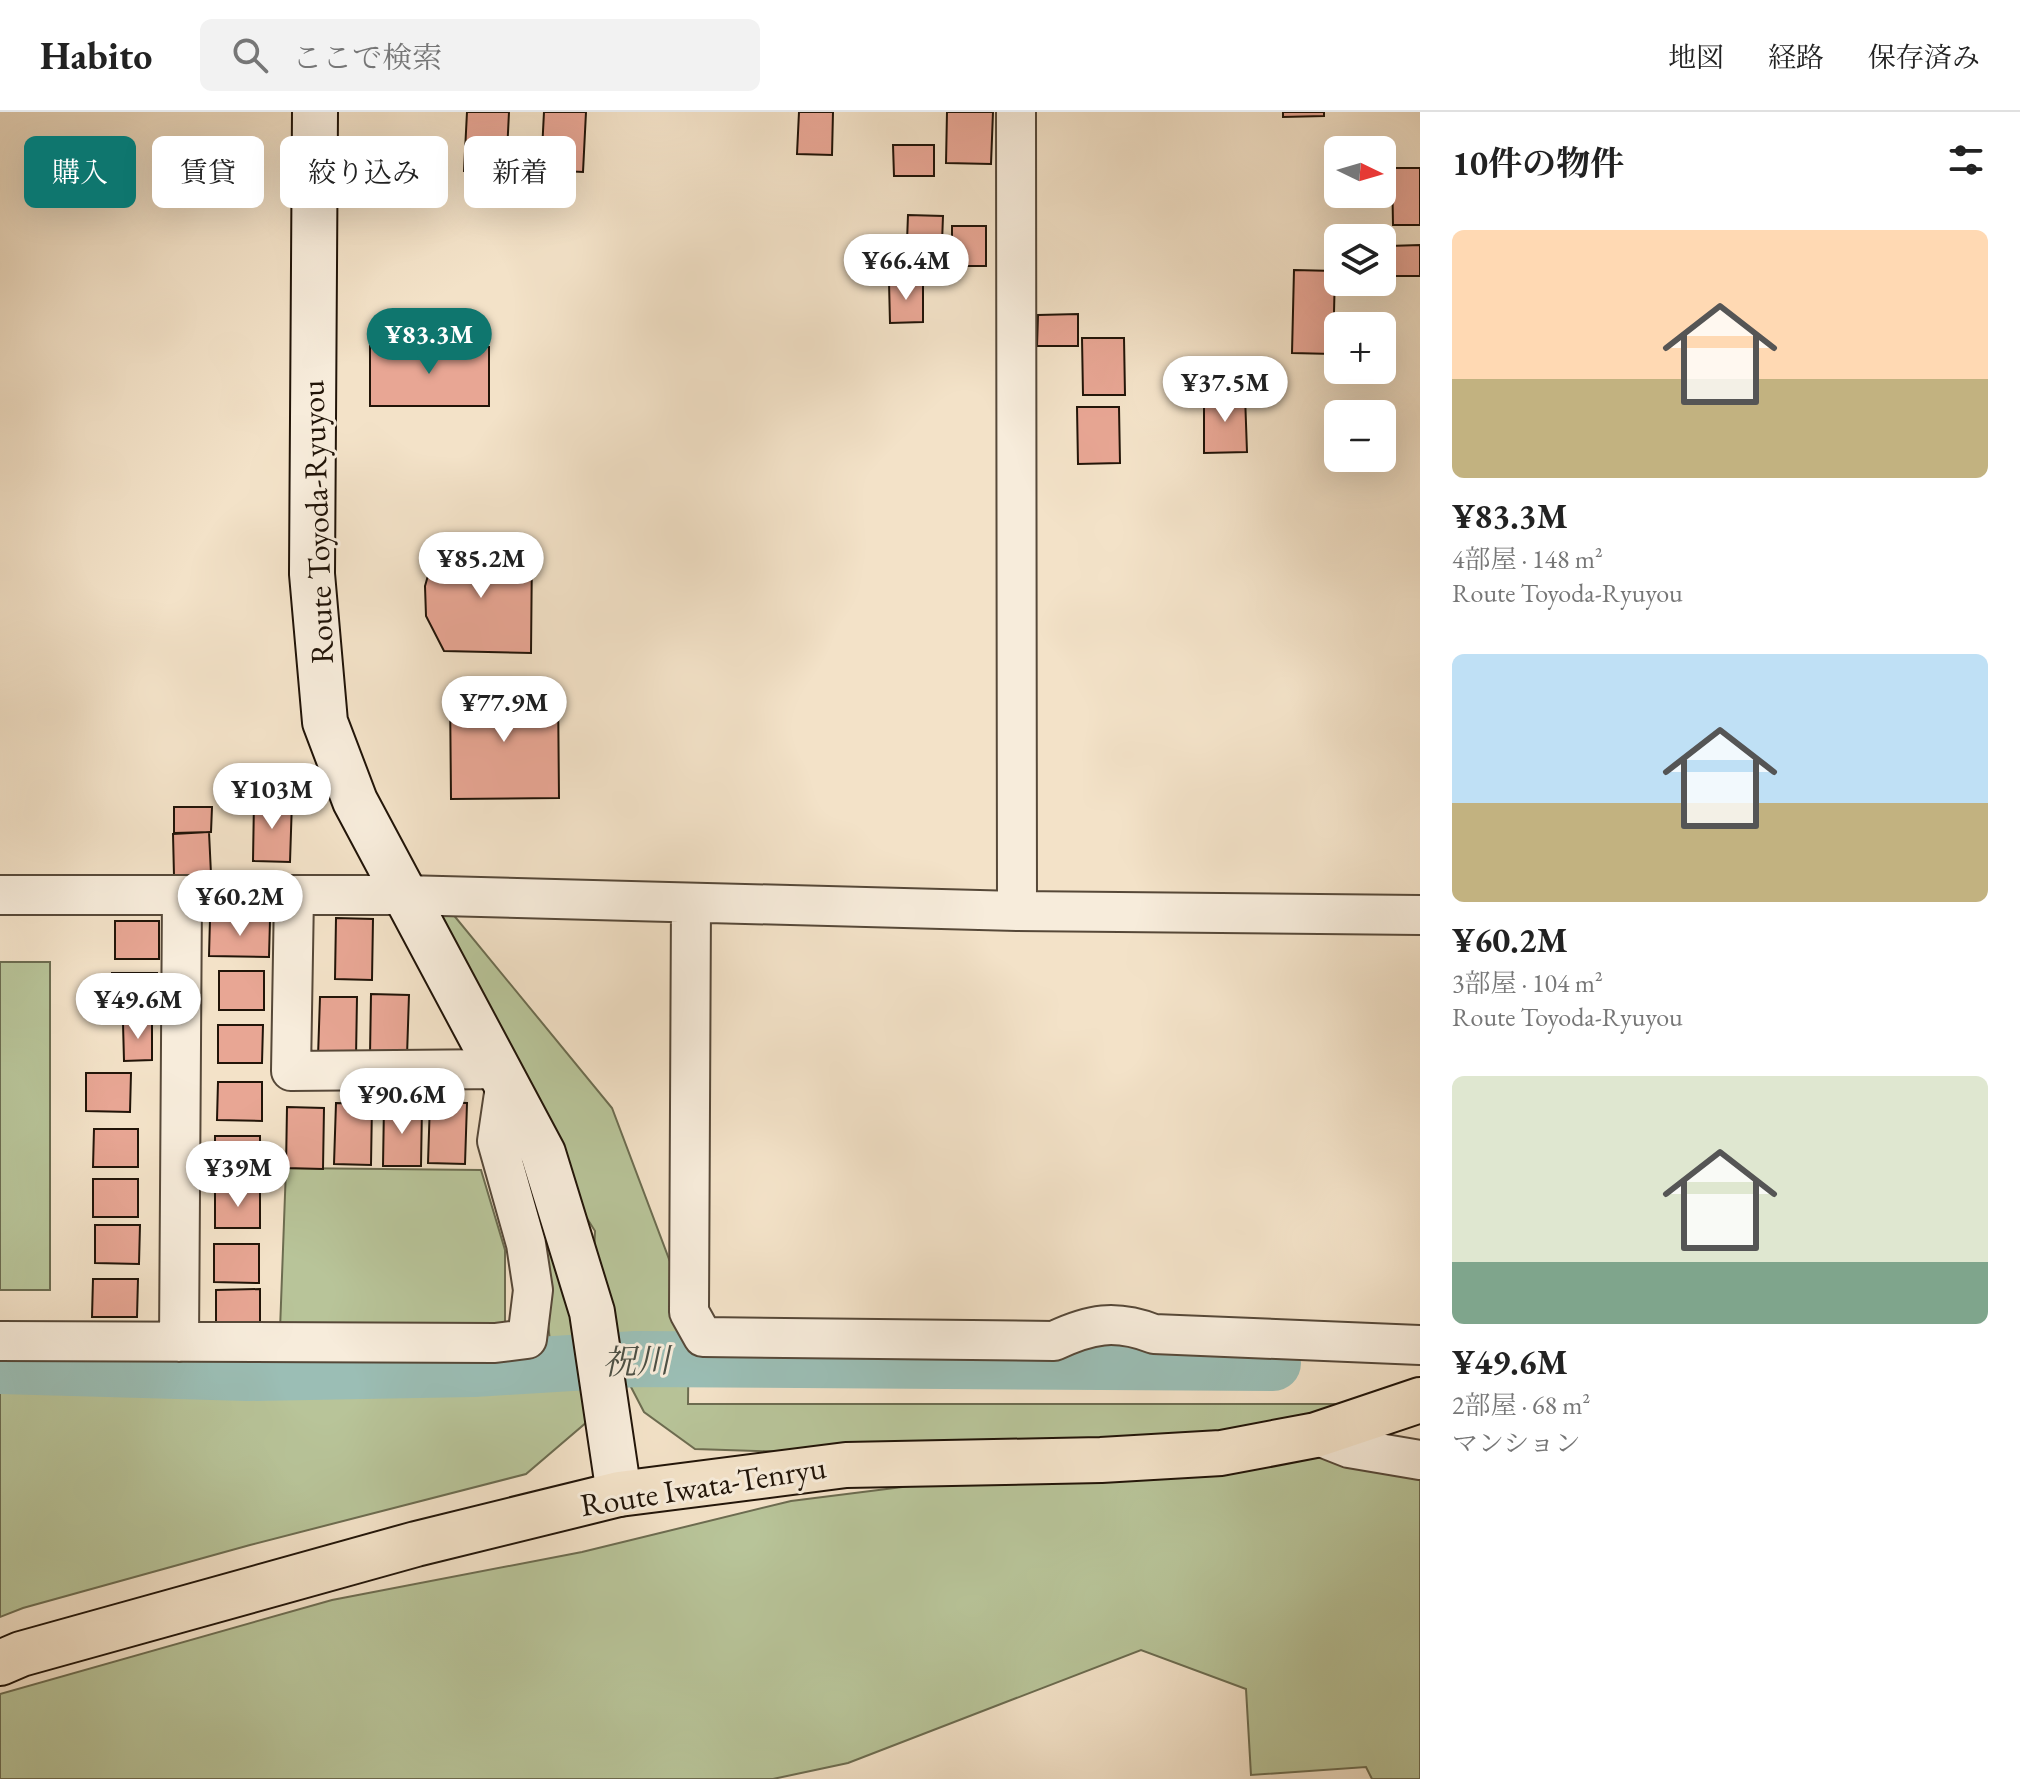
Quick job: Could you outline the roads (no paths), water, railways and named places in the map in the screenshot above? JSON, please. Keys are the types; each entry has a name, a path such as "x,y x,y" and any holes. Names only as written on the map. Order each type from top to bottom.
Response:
{"main road":[{"name":"Route Toyoda-Ryuyou","path":"315,112 312,574 325,722 355,801 543,1153 592,1312 619,1494"},
{"name":"Route Iwata-Tenryu","path":"0,1663 21,1654 402,1548 619,1494 846,1465 1101,1460 1221,1453 1316,1435 1420,1400"}],"street":[{"path":"1016,112 1017,911"},
{"path":"0,895 403,895 1017,911 1420,915"},
{"path":"179,1342 182,895"},
{"path":"0,1341 495,1343 527,1339 533,1290 526,1244 497,1141 503,1074 291,1071 294,895"},
{"path":"691,903 689,1312 703,1337 1054,1341 1087,1326 1135,1327 1154,1334 1420,1345"},
{"path":"1316,1435 1349,1448 1420,1460"}],"waterway":[{"name":"祝川","path":"0,1366 248,1373 474,1369 636,1359 1273,1363"}]}
